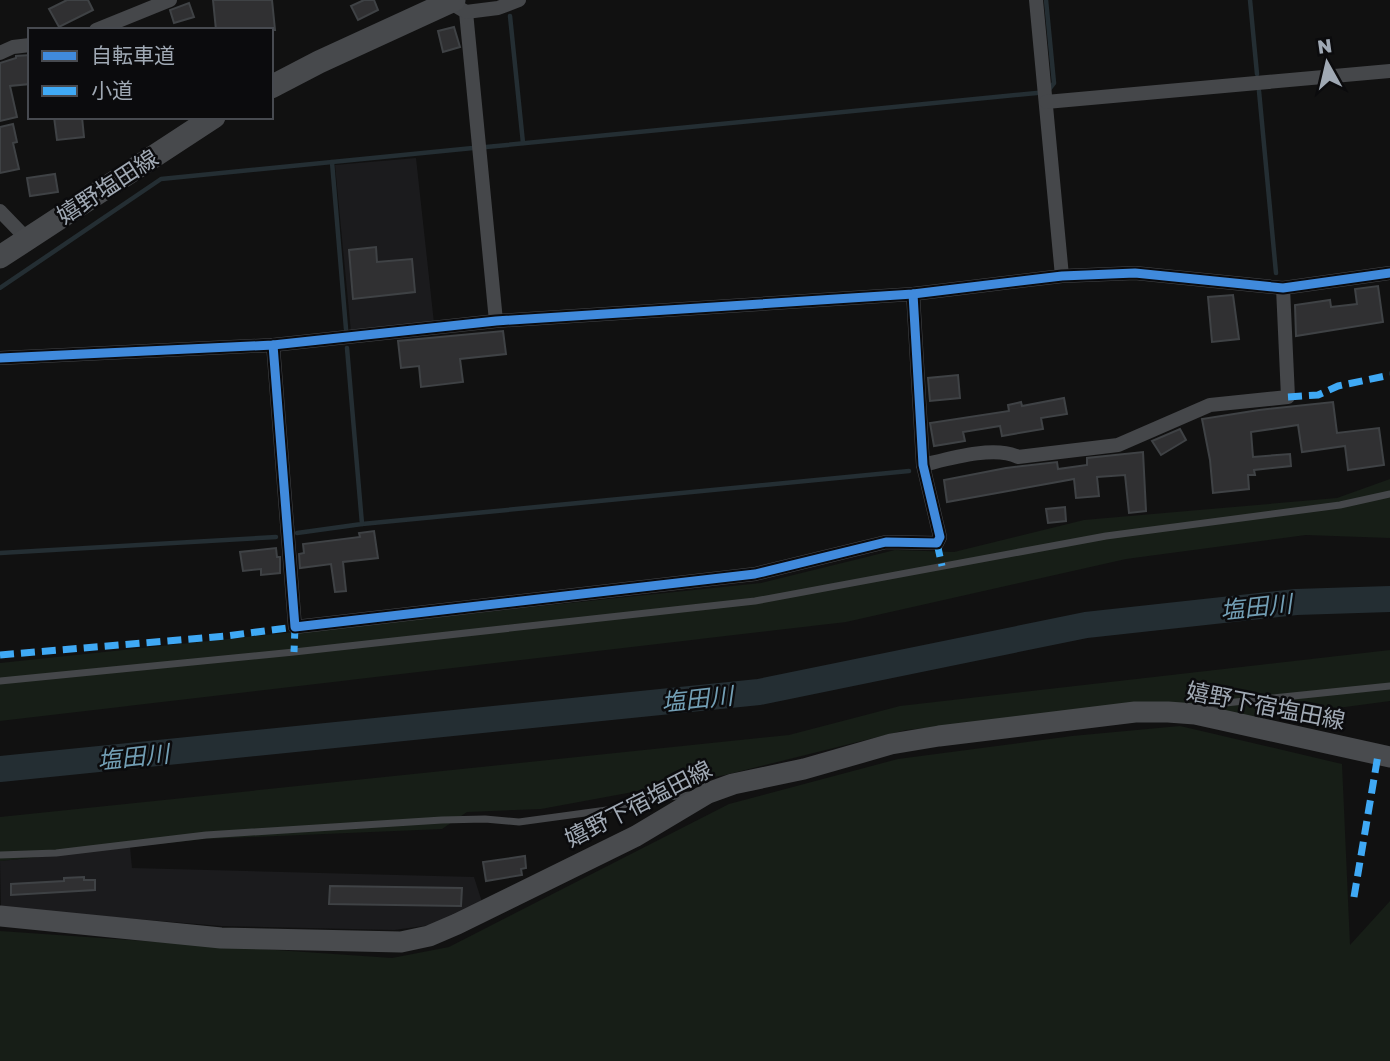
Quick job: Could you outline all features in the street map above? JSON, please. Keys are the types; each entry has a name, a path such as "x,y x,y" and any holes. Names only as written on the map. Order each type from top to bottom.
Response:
{"main road":[{"path":"273,86 319,62 454,3"},
{"name":"嬉野塩田線","path":"0,257 211,119"},
{"name":"嬉野下宿塩田線","path":"0,916 221,938 401,942 429,936 457,924 636,836 708,793 733,784 804,769 891,744 1135,712 1195,714 1390,757"}],"street":[{"path":"101,28 170,0"},
{"path":"496,321 454,3 498,8 519,0"},
{"path":"1036,0 1062,276"},
{"path":"0,53 13,47 28,45"},
{"path":"1045,94 1390,71"},
{"path":"0,212 27,239"},
{"path":"0,358 273,345 496,321 913,294 1062,276 1135,273 1283,288 1390,273"},
{"path":"923,465 963,456 1008,452 1018,457 1118,445 1209,405 1288,397 1283,288"},
{"path":"273,345 295,627 755,574 886,542 937,544 940,537 923,465 913,294"}],"lane":[{"path":"0,681 294,652 755,601 1106,536 1340,505 1390,494"},
{"path":"1168,712 1195,706 1390,686"},
{"path":"0,855 55,853 206,835 386,823 485,819 519,822 607,810 644,799 708,793"}],"shaded area":[{"path":"416,158 434,323 351,332 335,165"},
{"path":"1390,479 1390,538 1306,535 1126,559 846,622 0,721 0,663 761,583 895,550 954,552 1084,520 1337,498"},
{"path":"1390,650 1390,701 1262,718 1174,703 906,730 725,775 541,809 467,812 442,829 205,839 0,861 0,817 789,735 900,706"},
{"path":"1180,726 1342,764 1350,945 1390,901 1390,1061 0,1061 0,931 392,958 449,947 729,804 898,759 1072,736"},
{"path":"130,847 132,868 474,877 482,902 431,925 394,930 221,926 1,908 0,861"}],"building":[{"path":"67,0 88,0 93,10 59,27 49,9"},
{"path":"213,0 272,0 275,30 216,28"},
{"path":"364,0 374,0 378,10 358,20 351,6"},
{"path":"189,3 194,17 174,23 170,10"},
{"path":"454,27 460,47 443,52 438,31"},
{"path":"28,55 28,84 10,86 17,117 0,121 0,63 16,56"},
{"path":"54,119 82,119 84,137 57,140"},
{"path":"13,124 17,142 13,143 19,169 0,173 0,127"},
{"path":"55,174 58,192 30,196 27,178"},
{"path":"376,247 377,262 412,259 415,292 353,299 349,250"},
{"path":"1378,286 1383,322 1296,336 1295,305 1330,300 1331,307 1357,304 1355,289"},
{"path":"1233,295 1239,339 1212,342 1208,297"},
{"path":"503,331 506,354 460,359 463,382 421,387 419,366 401,368 398,341"},
{"path":"958,375 960,398 930,401 928,378"},
{"path":"1064,398 1067,414 1041,418 1043,429 1002,436 1000,426 963,432 965,441 934,446 930,423 1009,411 1008,405 1021,402 1022,406"},
{"path":"1333,402 1337,433 1379,428 1384,465 1348,470 1345,446 1302,452 1298,425 1251,432 1253,457 1290,454 1291,466 1254,470 1255,475 1248,475 1249,489 1213,493 1202,419"},
{"path":"1180,429 1186,440 1161,455 1152,441"},
{"path":"1143,452 1146,511 1129,513 1125,475 1097,477 1099,496 1076,498 1074,479 947,502 944,480 1057,462 1058,469 1087,465 1087,458"},
{"path":"1065,507 1066,521 1048,523 1046,509"},
{"path":"374,531 378,558 343,562 346,591 335,592 331,564 300,568 299,554 304,553 303,544 360,537 359,533"},
{"path":"276,548 277,557 280,557 280,573 261,575 261,569 243,571 240,552"},
{"path":"525,856 526,868 521,869 522,875 486,881 483,862"},
{"path":"84,877 84,880 95,880 95,890 11,895 11,884"},
{"path":"330,886 462,888 461,906 329,904"}],"waterway":[{"path":"486,147 1047,92 1054,83 1046,0"},
{"path":"1250,0 1257,74"},
{"path":"510,16 523,143"},
{"path":"1259,91 1276,273"},
{"path":"0,288 161,179 473,148"},
{"path":"332,162 346,329"},
{"path":"297,533 362,524 347,348"},
{"path":"362,524 909,471"},
{"path":"0,553 276,537"},
{"name":"塩田川","path":"0,769 759,692 1086,625 1296,602 1390,599"}],"marked path":[{"path":"1288,397 1318,395 1338,386 1390,375"},
{"path":"937,543 942,566"},
{"path":"0,655 226,636 295,627 294,652"},
{"path":"1354,897 1378,755"}],"cycle path":[{"path":"0,358 273,345 496,321 913,294 1062,276 1135,273 1283,288 1390,273"},
{"path":"273,345 295,627 755,574 886,542 937,543 940,537 923,465 913,294"}]}
